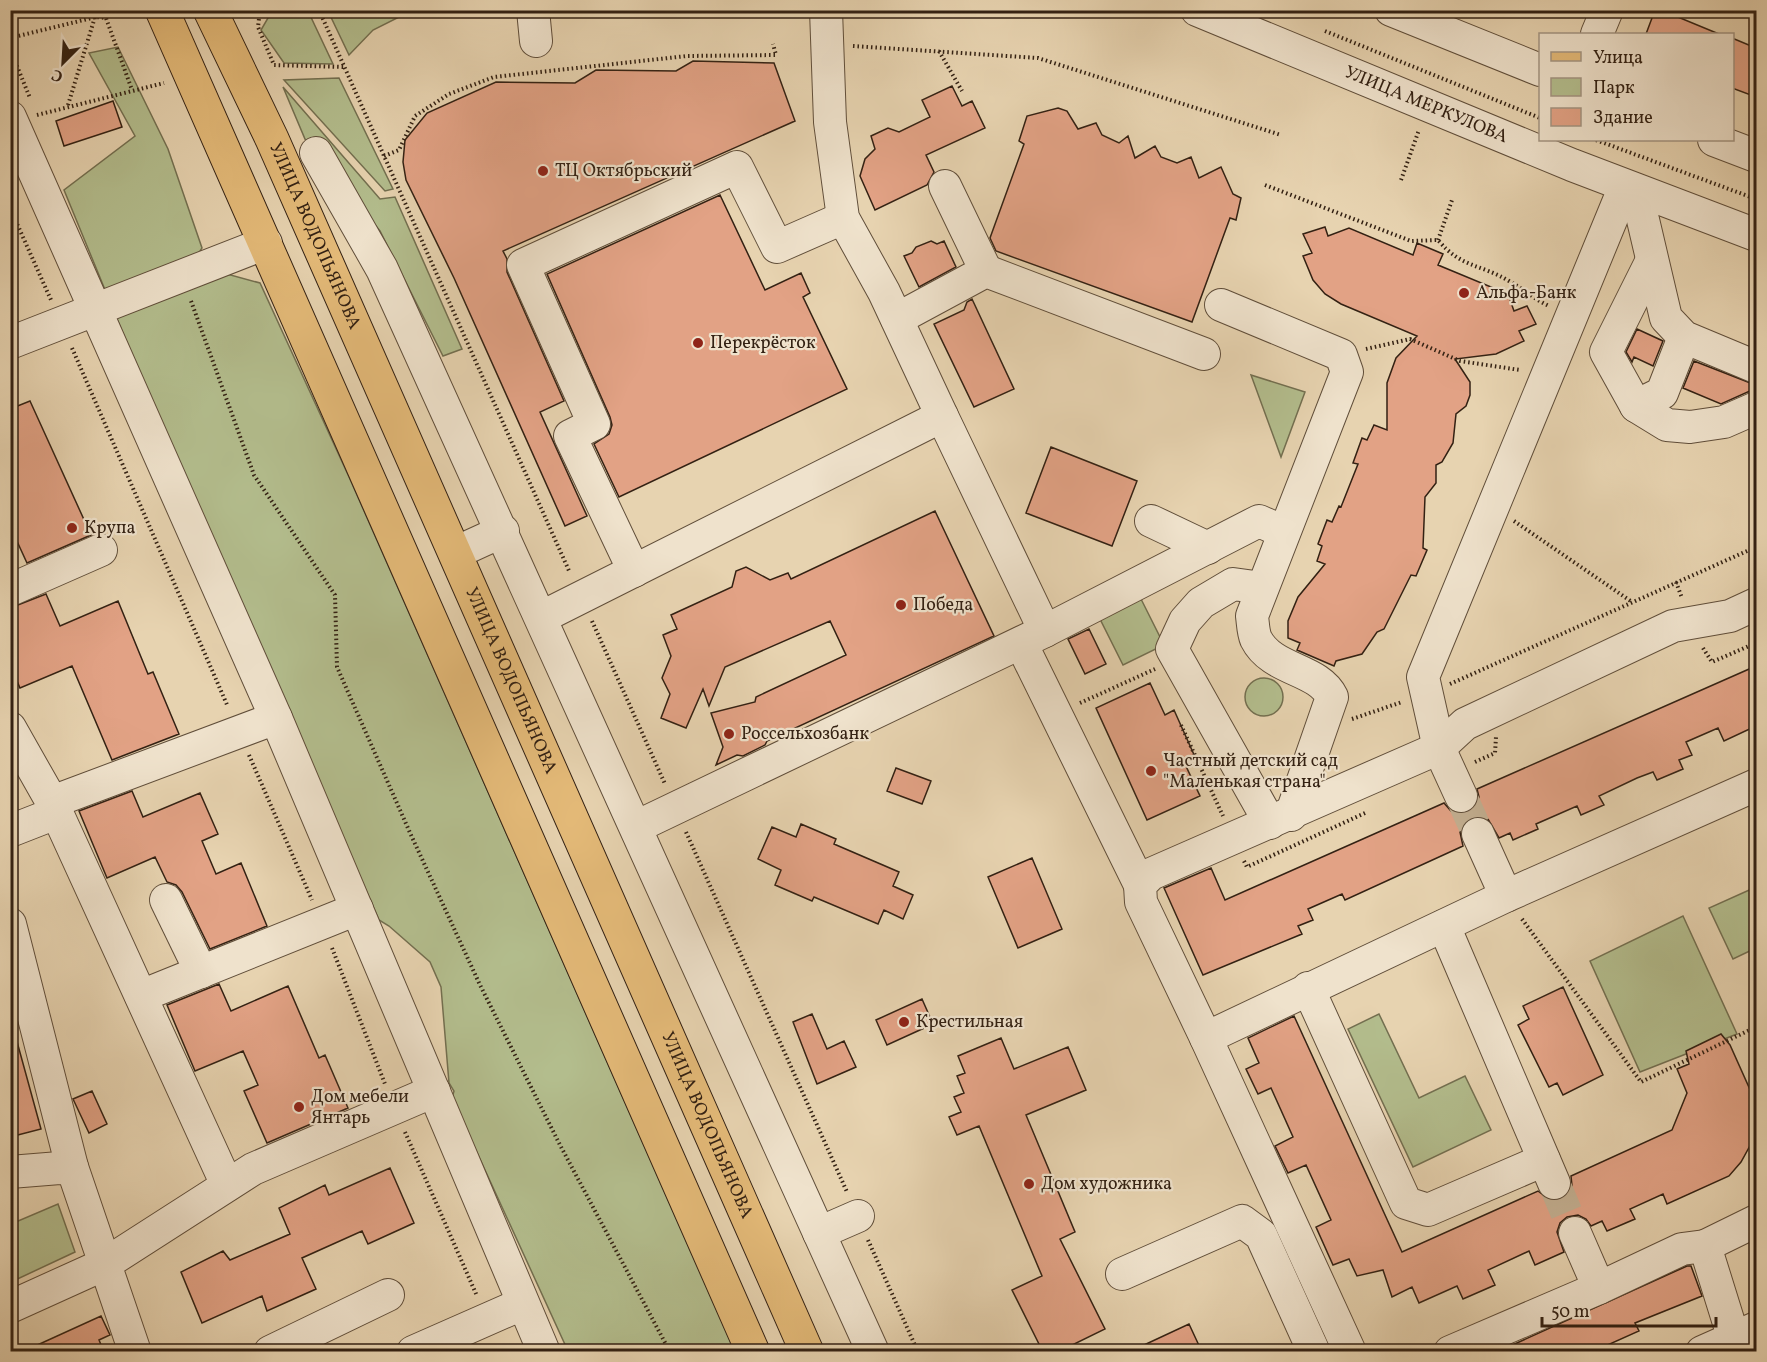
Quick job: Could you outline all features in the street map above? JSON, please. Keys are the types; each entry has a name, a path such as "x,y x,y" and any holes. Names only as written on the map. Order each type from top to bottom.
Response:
{"main road":[{"path":"162,10 753,1352"},
{"name":"УЛИЦА ВОДОПЬЯНОВА","path":"210,10 272,139 807,1352"}],"street":[{"path":"826,10 830,122 843,218 897,319 942,416 1033,637 1140,885 1142,902 1350,1352"},
{"name":"УЛИЦА МЕРКУЛОВА","path":"1197,10 1428,106 1553,148 1631,188 1756,235"},
{"path":"1391,10 1539,70"},
{"path":"1597,33 1607,10"},
{"path":"10,117 276,718 544,1352"},
{"path":"1717,141 1756,156"},
{"path":"316,153 382,269 542,617 873,1352"},
{"path":"634,571 570,436 594,424 523,265 737,167 777,247 843,218"},
{"path":"945,186 986,271 1204,354"},
{"path":"1631,188 1666,318 1684,337 1756,367"},
{"path":"1461,796 1439,748 1423,677 1571,316 1631,188"},
{"path":"10,343 266,243"},
{"path":"1651,262 1606,352 1636,406 1667,424 1690,427 1724,422 1756,408"},
{"path":"897,319 986,271"},
{"path":"1221,305 1341,356 1347,372 1252,616 1256,638 1270,657 1327,686 1332,697 1323,728 1281,819"},
{"path":"1636,406 1662,393 1684,337"},
{"path":"542,617 942,416"},
{"path":"1151,521 1208,548"},
{"path":"636,827 676,810 1033,637 1259,521 1284,532"},
{"path":"455,553 502,531"},
{"path":"12,585 101,550"},
{"path":"1262,588 1233,584 1201,603 1185,621 1172,649 1281,819"},
{"path":"1140,885 1151,874 1439,748 1465,724 1673,626 1730,616 1756,604"},
{"path":"10,831 54,808 276,718"},
{"path":"10,728 54,808 227,1185"},
{"path":"1206,1038 1506,896 1756,785"},
{"path":"1478,834 1506,896"},
{"path":"166,900 201,972"},
{"path":"141,996 357,909"},
{"path":"10,924 72,1167 135,1352"},
{"path":"1308,988 1406,1203 1428,1210 1549,1172 1444,927"},
{"path":"10,1307 105,1264 252,1169 434,1091"},
{"path":"10,1172 72,1167"},
{"path":"819,1233 858,1216"},
{"path":"1122,1274 1242,1221 1261,1235 1314,1352"},
{"path":"1450,1352 1599,1288 1682,1249 1706,1246 1756,1221"},
{"path":"1575,1233 1599,1288"},
{"path":"1701,1352 1742,1340 1706,1246"},
{"path":"270,1352 388,1295"},
{"path":"413,1352 522,1304"}],"path":[{"path":"260,10 258,27 274,65 344,67"},
{"path":"319,10 918,1352"},
{"path":"10,38 96,17 106,18 132,90"},
{"path":"68,105 96,17"},
{"path":"1318,28 1539,118"},
{"path":"384,156 399,150 415,116 449,94 494,77 687,56 776,55 773,44"},
{"path":"827,45 1038,58 1281,135"},
{"path":"10,49 37,115 68,105 165,83"},
{"path":"939,51 962,91"},
{"path":"1401,180 1428,106"},
{"path":"1599,141 1756,199"},
{"path":"1265,185 1411,241 1438,240"},
{"path":"1438,240 1452,200"},
{"path":"10,208 322,923 395,1108 487,1320"},
{"path":"1438,240 1451,256 1508,280 1532,298 1571,316"},
{"path":"182,276 254,475 335,595 337,668 411,835 480,985 560,1145 670,1352"},
{"path":"1341,356 1410,339 1460,361 1548,374"},
{"path":"1493,507 1632,602"},
{"path":"1323,728 1427,694 1756,547"},
{"path":"1506,896 1641,1082 1756,1027"}],"green space":[{"path":"272,11 308,11 333,64 284,63 261,30"},
{"path":"328,11 411,11 373,30 349,55"},
{"path":"118,47 168,149 202,248 174,292 227,274 260,283 349,477 735,1351 568,1351 452,1098 454,1091 449,1083 441,987 430,962 379,920 124,336 64,190 135,136 89,53"},
{"path":"339,78 393,189 385,191 284,80"},
{"path":"283,87 380,199 395,197 462,349 443,356 380,231 305,139"},
{"path":"1251,375 1305,392 1281,457"},
{"path":"1140,597 1164,645 1123,665 1099,617"},
{"path":"1264,678 1278,683 1283,697 1278,711 1264,716 1250,711 1245,697 1250,683"},
{"path":"1756,887 1756,948 1733,959 1709,908"},
{"path":"1683,916 1737,1034 1640,1072 1590,961"},
{"path":"1379,1014 1419,1098 1465,1076 1491,1130 1413,1167 1348,1029"},
{"path":"58,1204 75,1252 11,1282 11,1224"}],"building":[{"path":"1655,10 1661,10 1717,33 1646,33"},
{"path":"1734,39 1756,48 1756,97 1734,89"},
{"name":"ТЦ Октябрьский","path":"693,61 774,63 795,121 503,251 507,259 507,272 564,401 540,412 587,516 565,526 454,278 406,180 403,162 405,140 427,113 496,82 575,83 596,70 676,71"},
{"path":"952,86 962,106 972,101 985,128 926,155 934,172 927,185 875,210 860,176 865,159 875,149 871,136 888,128 899,132 930,117 922,100"},
{"path":"113,101 122,127 64,146 56,121"},
{"path":"1058,108 1067,111 1078,129 1096,123 1102,135 1119,143 1128,136 1135,158 1155,146 1161,157 1177,163 1191,157 1199,178 1221,167 1233,194 1241,198 1236,220 1230,218 1192,322 996,251 990,238 1024,144 1019,141 1027,116"},
{"name":"Перекрёсток","path":"720,195 765,290 801,273 810,293 803,297 847,389 619,497 594,444 609,434 612,425 610,417 547,274"},
{"path":"1325,227 1328,236 1349,228 1413,255 1417,243 1443,254 1438,265 1508,294 1514,311 1527,306 1536,324 1519,331 1524,341 1496,354 1455,359 1470,382 1470,395 1466,406 1456,414 1453,443 1442,462 1436,465 1436,483 1425,497 1423,548 1427,550 1416,576 1411,575 1384,629 1377,632 1362,654 1336,661 1334,666 1297,650 1300,643 1288,638 1288,621 1298,597 1325,564 1317,561 1322,546 1318,544 1327,520 1332,522 1339,506 1341,507 1358,464 1353,463 1362,438 1367,440 1374,425 1387,430 1387,383 1396,358 1417,336 1341,304 1325,294 1313,280 1303,256 1312,253 1303,234"},
{"path":"931,241 937,244 944,241 956,267 919,287 904,256 912,253 916,247"},
{"path":"972,299 1014,389 974,407 934,324 964,310 967,302"},
{"path":"1637,329 1663,341 1653,366 1634,357 1632,362 1626,352"},
{"path":"1694,361 1753,384 1750,391 1721,404 1683,388"},
{"path":"30,401 91,535 27,563 10,526 10,409"},
{"path":"1051,447 1137,481 1112,546 1026,513"},
{"path":"935,511 994,636 767,741 765,745 743,756 737,755 716,765 723,747 711,713 755,702 756,697 846,655 830,621 725,667 709,706 703,689 686,728 661,718 670,694 662,678 671,656 663,635 677,629 671,615 732,587 736,571 746,567 770,580 788,573 791,579"},
{"path":"46,594 60,626 118,601 148,674 153,672 179,734 112,760 72,666 20,688 10,665 10,608"},
{"path":"1089,629 1106,664 1085,674 1068,639"},
{"path":"1756,666 1756,726 1724,741 1718,728 1686,742 1692,755 1679,760 1683,769 1657,780 1653,772 1637,778 1599,796 1604,805 1581,815 1577,806 1536,824 1538,829 1513,840 1510,833 1499,838 1488,819 1479,816 1471,817 1464,823 1460,832 1463,846 1345,900 1342,894 1308,909 1313,920 1298,926 1302,934 1203,975 1164,888 1211,868 1225,900 1444,803 1451,811 1459,814 1468,813 1476,806 1479,797 1477,789"},
{"path":"1150,683 1165,715 1174,710 1195,757 1184,762 1200,796 1147,820 1096,708"},
{"path":"896,768 931,781 922,804 887,791"},
{"path":"132,791 143,817 200,793 218,834 202,841 216,874 241,863 267,926 210,949 182,892 176,885 167,882 155,857 107,878 79,811"},
{"path":"801,824 836,839 834,844 899,872 893,886 913,895 903,919 884,910 878,924 814,897 812,901 775,885 781,870 758,859 772,827 796,837"},
{"path":"1032,858 1062,929 1018,948 988,877"},
{"path":"219,984 231,1011 288,986 319,1058 325,1055 348,1108 267,1143 244,1091 258,1085 243,1051 195,1071 167,1005"},
{"path":"1563,987 1603,1075 1563,1095 1557,1083 1549,1087 1518,1025 1529,1019 1523,1006"},
{"name":"Крестильная","path":"922,999 933,1024 887,1045 876,1020"},
{"path":"812,1014 827,1049 844,1041 856,1067 817,1084 793,1022"},
{"path":"1294,1016 1402,1252 1538,1191 1551,1201 1562,1199 1569,1193 1572,1186 1571,1176 1672,1130 1687,1093 1677,1069 1689,1064 1686,1051 1721,1034 1730,1045 1756,1103 1756,1123 1752,1142 1741,1162 1729,1176 1667,1204 1663,1194 1630,1209 1635,1219 1607,1231 1602,1221 1591,1226 1586,1219 1578,1215 1567,1217 1560,1223 1557,1232 1564,1252 1535,1265 1529,1251 1488,1270 1495,1285 1463,1299 1457,1286 1419,1303 1412,1287 1392,1297 1383,1270 1357,1276 1349,1259 1333,1265 1316,1227 1331,1220 1306,1165 1288,1173 1275,1146 1293,1137 1271,1088 1258,1094 1246,1069 1259,1063 1248,1038"},
{"path":"16,1038 41,1129 10,1137 10,1039"},
{"name":"Дом художника","path":"1001,1038 1014,1069 1068,1047 1086,1090 1026,1115 1075,1232 1060,1239 1105,1329 1058,1352 1043,1352 1012,1290 1042,1276 979,1126 957,1135 949,1117 961,1112 954,1097 964,1093 957,1076 965,1073 958,1056"},
{"path":"92,1091 107,1124 89,1133 73,1099"},
{"path":"390,1168 414,1223 368,1244 362,1231 302,1258 316,1289 267,1311 262,1296 202,1323 181,1272 223,1251 230,1260 290,1234 279,1208 325,1185 329,1195"},
{"path":"1691,1266 1702,1296 1635,1323 1639,1331 1592,1352 1497,1352"},
{"path":"101,1316 110,1335 99,1340 104,1352 22,1352"},
{"path":"1189,1324 1202,1352 1129,1352"}],"tunnel":[{"path":"1461,796 1478,834"},
{"path":"1554,1183 1575,1233"}],"place":[{"name":"ТЦ Октябрьский","path":"543,171"},
{"name":"Альфа-Банк","path":"1464,293"},
{"name":"Перекрёсток","path":"698,343"},
{"name":"Крупа","path":"72,528"},
{"name":"Победа","path":"901,605"},
{"name":"Россельхозбанк","path":"729,734"},
{"name":"Частный детский сад \"Маленькая страна\"","path":"1151,771"},
{"name":"Крестильная","path":"904,1022"},
{"name":"Дом мебели Янтарь","path":"299,1107"},
{"name":"Дом художника","path":"1029,1184"}]}
